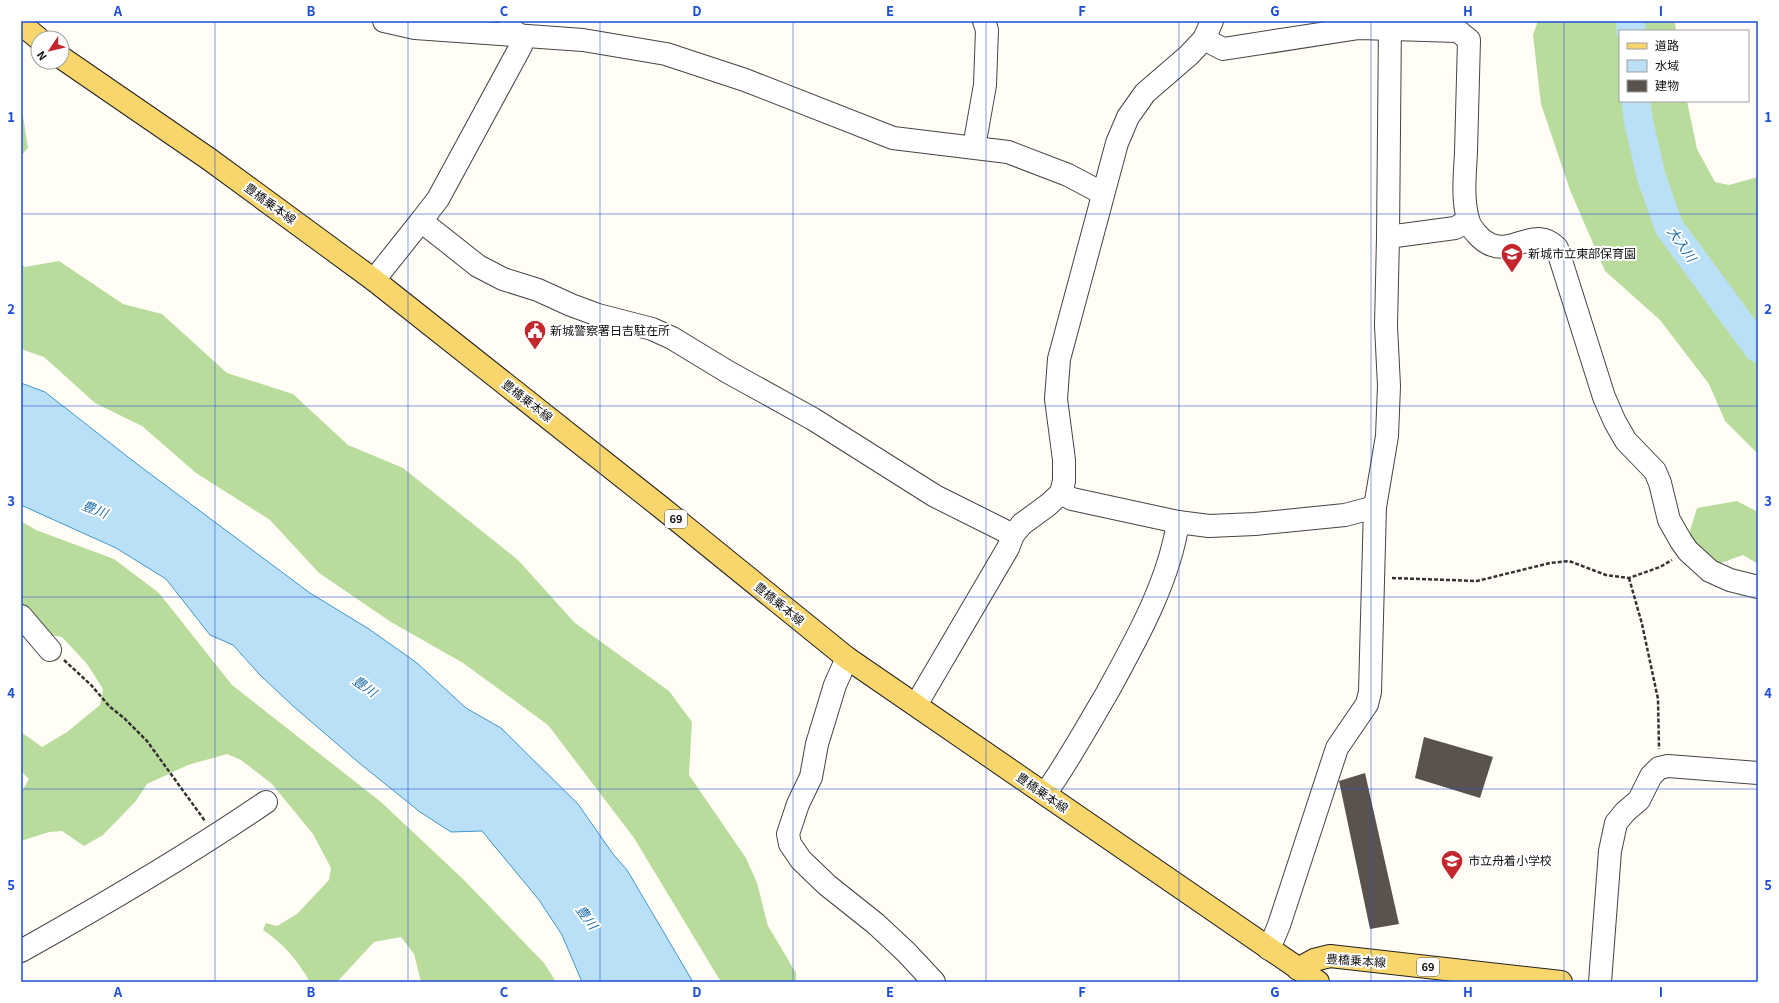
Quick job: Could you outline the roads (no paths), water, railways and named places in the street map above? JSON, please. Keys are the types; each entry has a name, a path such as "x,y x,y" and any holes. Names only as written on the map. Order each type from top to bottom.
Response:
{"main road":[{"path":"21,24 30,31"},
{"name":"豊橋乗本線","path":"70,63 209,159 374,280 662,508 847,658 1298,969 1314,960 1330,956 1561,982"},
{"path":"1298,969 1318,982"}],"street":[{"path":"384,21 415,28 583,40 666,54 745,80 893,138 1008,152 1068,176 1102,193"},
{"path":"374,280 438,199 521,46 519,35 502,21"},
{"path":"974,147 985,85 986,30 984,21"},
{"path":"1269,949 1279,925 1337,748 1368,704 1370,692 1375,507 1387,436 1389,386 1386,326 1390,24"},
{"path":"916,705 1008,548 1013,536 1022,524 1048,506 1061,493 1064,481 1064,460 1056,399 1059,359 1102,193 1117,143 1128,117 1145,94 1189,55 1208,30 1223,50 1390,24 1458,31 1469,40 1465,189 1468,221 1476,233 1490,245 1500,248 1538,238 1550,241 1556,248 1604,397 1615,422 1626,441 1655,471 1660,483 1669,520 1688,551 1710,571 1730,580 1758,587"},
{"path":"422,221 478,266 503,279 538,290 598,315 652,329 672,338 728,372 813,418 935,496 1013,536"},
{"path":"1388,238 1455,228 1468,221"},
{"path":"1061,493 1072,499 1178,522 1209,526 1255,524 1345,515 1375,507"},
{"path":"1045,794 1084,734 1126,657 1155,598 1174,547 1178,522"},
{"path":"21,616 50,650"},
{"path":"847,658 835,685 821,730 811,777 798,804 788,834 790,844 801,860 827,885 876,924 906,952 934,982"},
{"path":"1600,982 1610,850 1616,823 1625,812 1639,800 1651,776 1658,768 1668,766 1758,773"},
{"path":"21,951 122,894 216,837 266,802"}],"water":[{"name":"豊川","path":"21,383 45,392 137,464 310,593 369,629 417,663 466,708 501,728 578,804 613,854 627,870 693,982 582,982 562,935 539,900 482,831 451,832 420,812 358,762 293,706 260,675 233,645 210,635 166,579 116,548 21,505"}],"waterway":[{"name":"大入川","path":"1631,21 1631,30"},
{"name":"大入川","path":"1636,102 1638,119 1651,176 1669,227 1758,348"}],"place":[{"name":"新城市立東部保育園","path":"1512,274"},
{"name":"新城警察署日吉駐在所","path":"535,350"},
{"name":"市立舟着小学校","path":"1452,880"}]}
